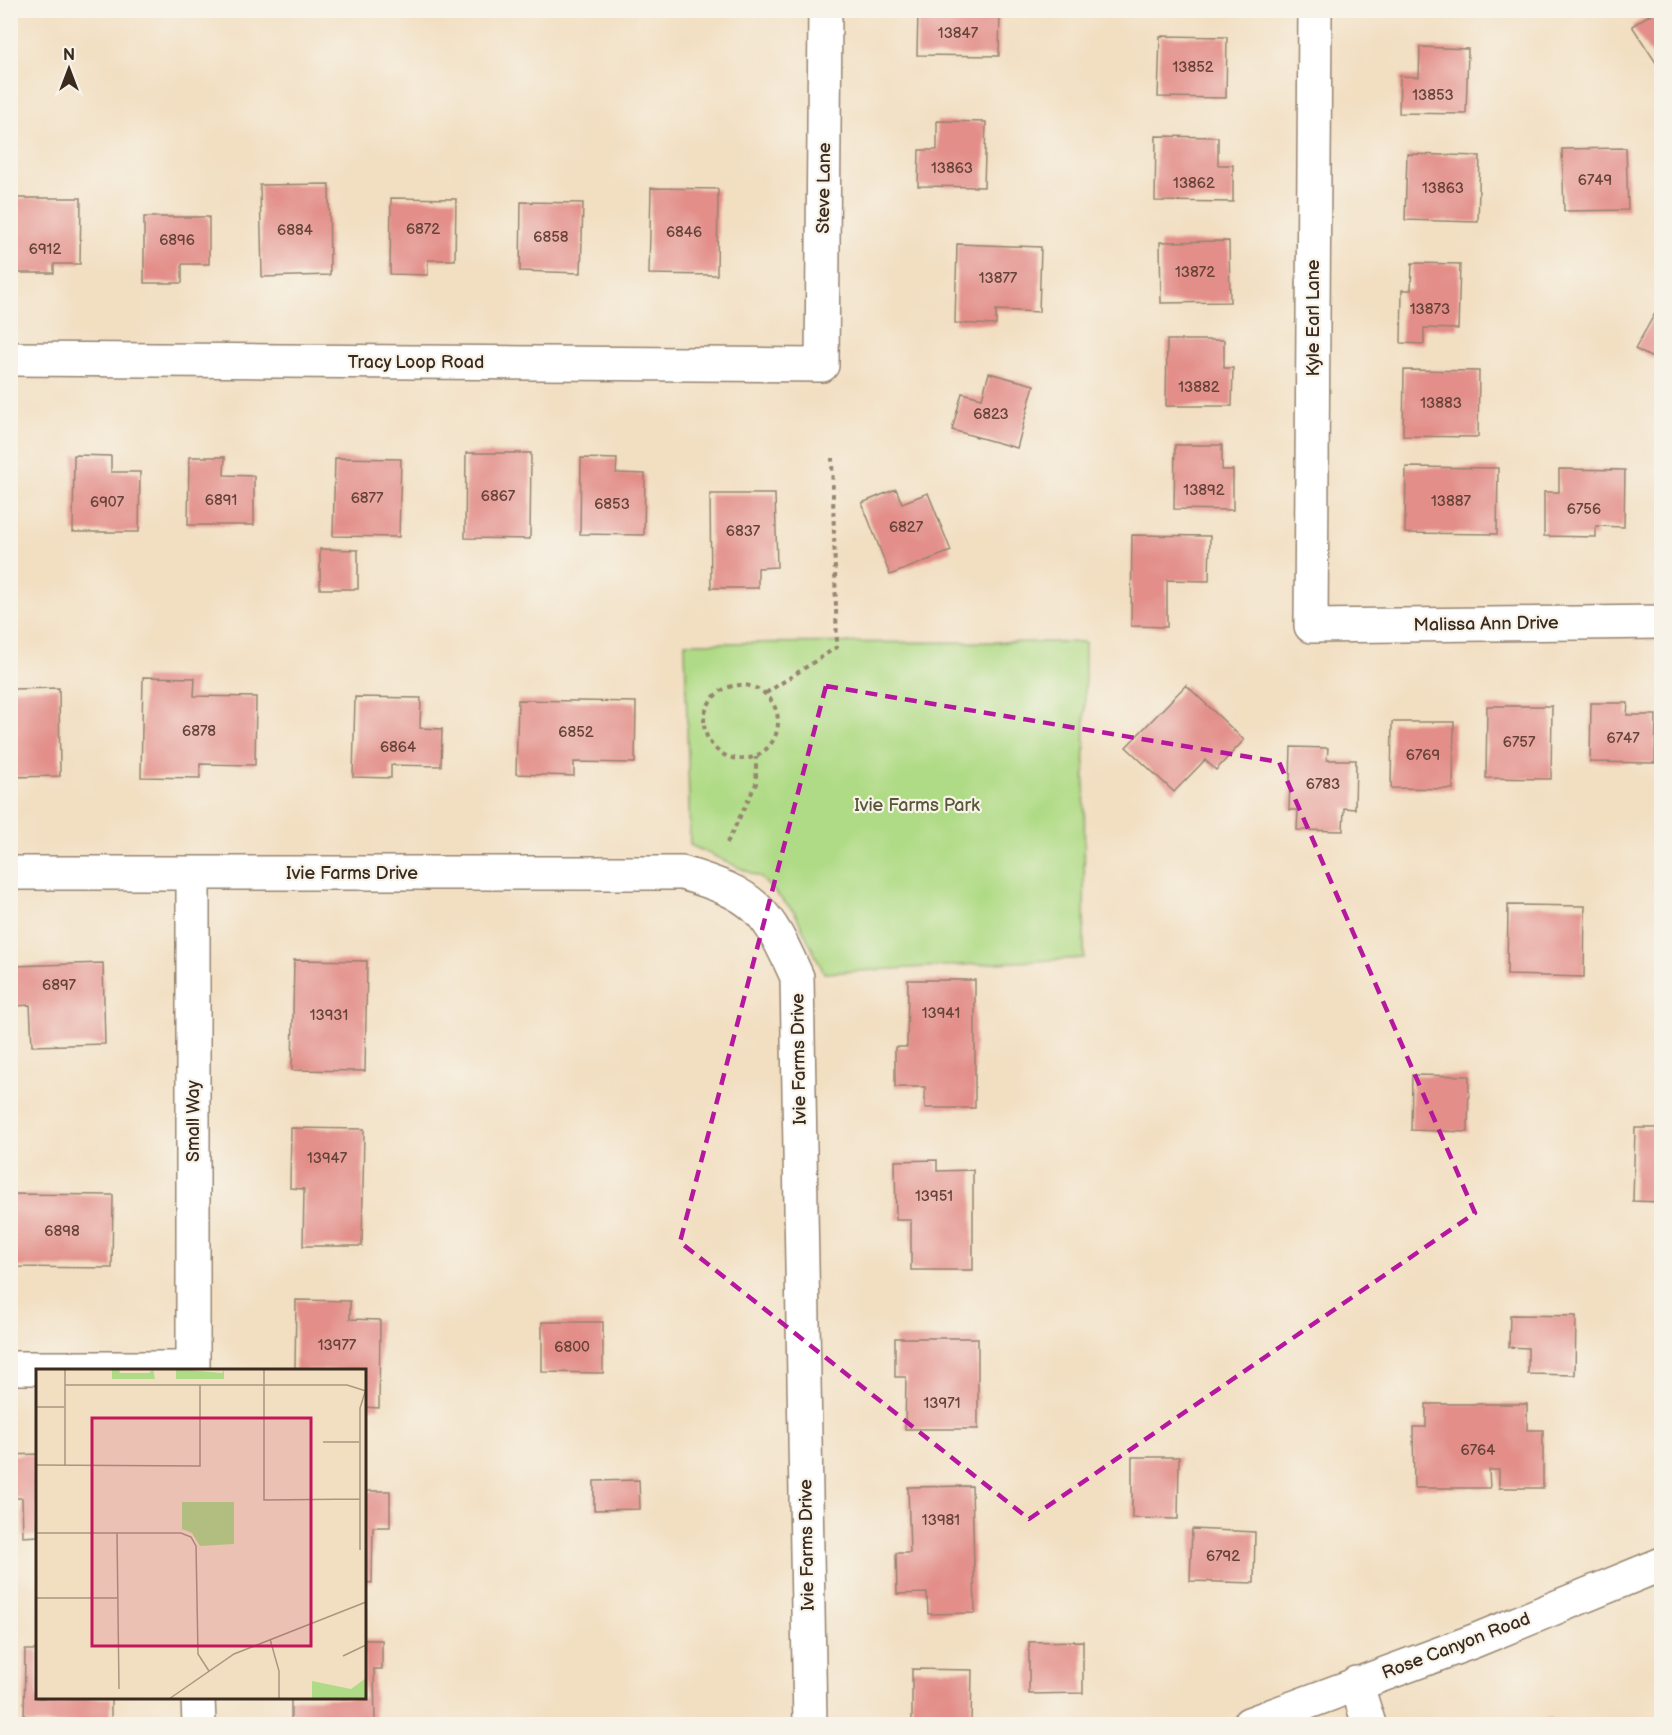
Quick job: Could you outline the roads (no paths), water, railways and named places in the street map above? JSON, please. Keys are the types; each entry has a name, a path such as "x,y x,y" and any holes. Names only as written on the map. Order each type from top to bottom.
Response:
{"street":[{"name":"Steve Lane","path":"822,365 825,10"},
{"name":"Kyle Earl Lane","path":"1311,626 1315,10"},
{"name":"Tracy Loop Road","path":"10,359 822,365"},
{"name":"Malissa Ann Drive","path":"1311,626 1662,622"},
{"name":"Ivie Farms Drive","path":"10,873 682,873 726,886 757,907 777,932 797,977 810,1725"},
{"name":"Small Way","path":"193,873 193,1369"},
{"path":"10,1368 193,1369"},
{"name":"Rose Canyon Road","path":"1249,1725 1356,1683 1474,1641 1662,1564"},
{"path":"1356,1683 1369,1725"},
{"path":"198,1699 199,1725"}],"park label":[{"name":"Ivie Farms Park","path":"917,805"}]}
